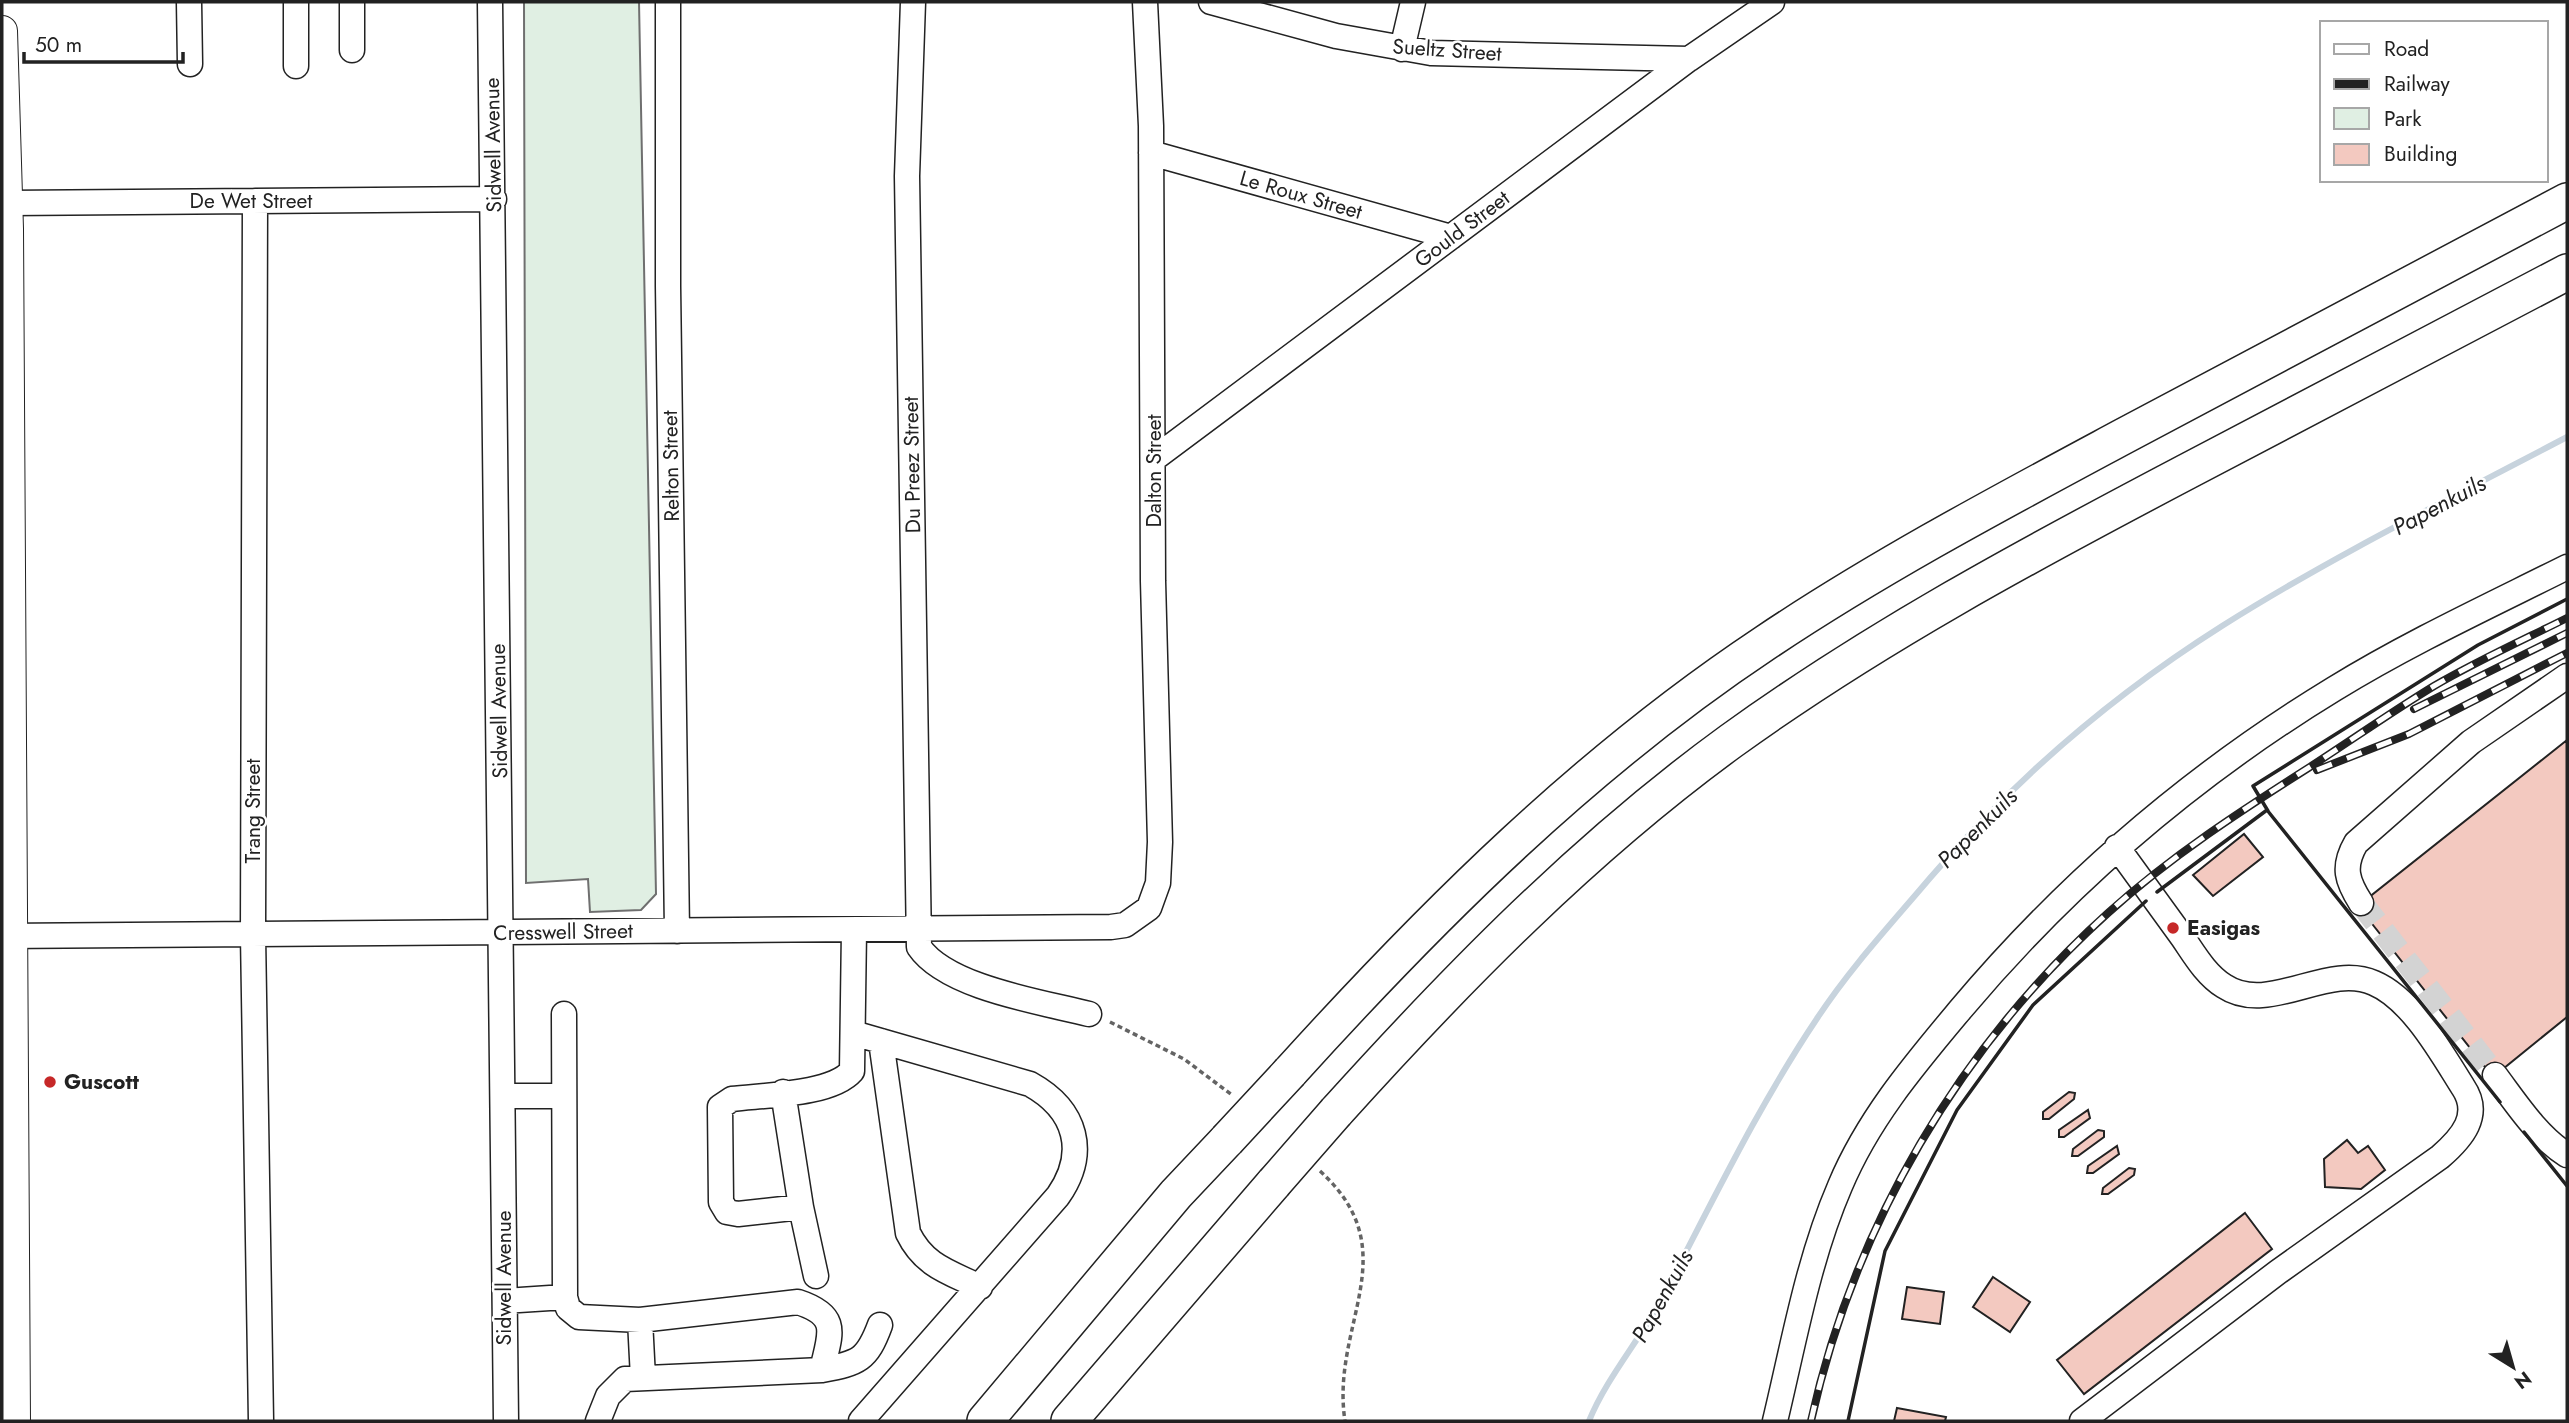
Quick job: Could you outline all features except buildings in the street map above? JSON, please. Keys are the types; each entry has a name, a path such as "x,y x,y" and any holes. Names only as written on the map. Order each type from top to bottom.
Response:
{"highway":[{"path":"966,1421 1390,962 1508,846 1635,738 1763,643 1866,579 2008,498 2567,201"},
{"path":"1069,1421 1426,1012 1539,899 1662,794 1796,695 1984,580 2567,272"},
{"path":"1102,1421 1270,1188"},
{"path":"985,1421 1176,1194"}],"main road":[{"path":"2,31 8,203 6,936 15,1227 15,1421"}],"street":[{"path":"190,2 190,64"},
{"path":"296,2 296,66"},
{"path":"352,2 352,50"},
{"name":"Sidwell Avenue","path":"490,2 506,1421"},
{"name":"Relton Street","path":"668,2 668,272 677,930"},
{"name":"Du Preez Street","path":"913,2 907,176 919,947 927,959 955,975 1017,996 1089,1014"},
{"name":"Dalton Street","path":"1125,925 1149,908 1158,883 1160,750 1153,580 1155,458 1151,153 1145,2"},
{"name":"Sueltz Street","path":"1211,2 1336,36 1402,50 1457,54 1689,59"},
{"path":"1402,50 1413,2"},
{"name":"Gould Street","path":"1155,458 1689,59 1772,2"},
{"name":"Le Roux Street","path":"1151,153 1451,237"},
{"name":"De Wet Street","path":"8,203 494,199"},
{"name":"Trang Street","path":"256,201 253,935 261,1421"},
{"path":"1776,1421 1814,1259 1840,1185 1872,1123 1903,1078 1984,981 2117,847 2244,747 2336,687 2567,567"},
{"path":"2361,903 2348,883 2346,870 2348,856 2356,843 2471,742 2567,676"},
{"path":"2082,1421 2278,1272 2440,1157 2461,1139 2469,1124 2471,1099 2425,1028 2391,994 2374,982 2345,979 2259,995 2242,994 2225,987 2195,955 2117,847"},
{"name":"Cresswell Street","path":"6,936 854,930 1125,925"},
{"path":"801,1207 738,1214 727,1212 721,1202 720,1107 732,1099 828,1086 844,1080 852,1071 854,930"},
{"path":"564,1014 565,1297 568,1308 579,1317 640,1321 798,1302 816,1308 828,1319 831,1331 822,1370"},
{"path":"853,1033 1030,1084 1044,1092 1059,1108 1072,1129 1077,1151 1072,1176 980,1287 861,1421"},
{"path":"881,1041 908,1233 917,1252 934,1265 980,1287"},
{"path":"2495,1075 2531,1122 2554,1147 2567,1155"},
{"path":"783,1092 801,1207 817,1276"},
{"path":"503,1096 564,1096"},
{"path":"505,1301 565,1297"},
{"path":"640,1321 643,1378"},
{"path":"598,1421 608,1396 625,1379 822,1370 863,1359 872,1346 880,1325"}],"green space":[{"path":"524,2 639,2 656,894 641,910 590,912 588,879 526,883"}],"waterway":[{"name":"Papenkuils","path":"1589,1421 1605,1389 1662,1298 1755,1120 1818,1017 1872,946 1996,807 2104,710 2222,626 2349,552 2567,437"}],"tunnel":[{"path":"2361,903 2495,1075"}],"railway":[{"path":"1811,1421 1830,1349 1855,1278 1885,1210 1920,1144 1960,1081 2005,1021 2055,965 2132,892 2234,817 2434,686 2567,618"},
{"path":"2414,709 2567,633"},
{"path":"2317,770 2409,734 2567,653"}],"wall":[{"path":"2268,811 2253,786 2478,645 2567,599"},
{"path":"2157,892 2267,810 2500,1102"},
{"path":"1848,1421 1885,1251 1957,1110 2033,1005 2146,901"},
{"path":"2524,1132 2567,1186"}],"place":[{"name":"Easigas","path":"2173,928"},
{"name":"Guscott","path":"50,1082"}]}
